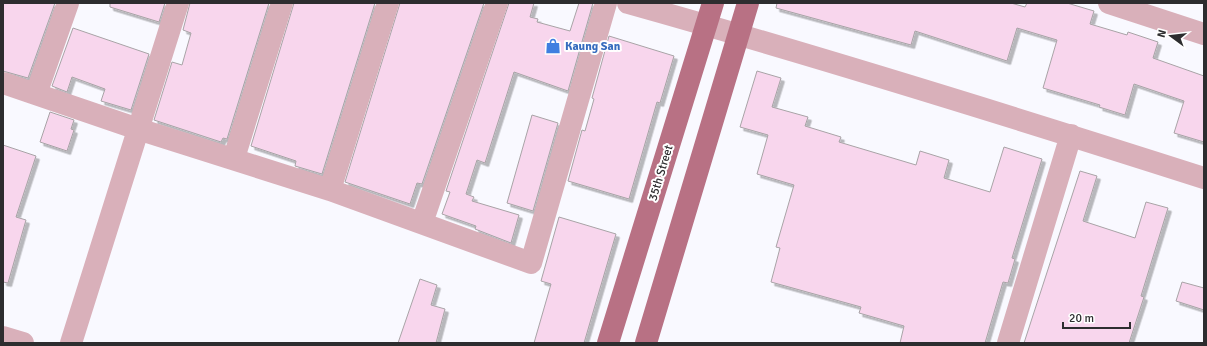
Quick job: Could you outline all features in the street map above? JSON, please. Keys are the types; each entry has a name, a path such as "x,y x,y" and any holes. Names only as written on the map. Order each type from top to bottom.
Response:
{"main road":[{"name":"35th Street","path":"608,343 713,3"},
{"path":"646,343 748,3"}],"street":[{"path":"36,94 68,3"},
{"path":"71,343 178,3"},
{"path":"234,158 282,3"},
{"path":"330,190 388,3"},
{"path":"422,224 497,3"},
{"path":"3,83 138,129 234,158 330,190 531,263 606,3"},
{"path":"628,3 1071,135 1204,178"},
{"path":"1109,3 1204,34"},
{"path":"1008,343 1071,135"},
{"path":"3,338 23,343"}],"building":[{"path":"3,3 55,3 28,78 3,71"},
{"path":"110,3 165,3 159,22 110,7"},
{"path":"190,3 269,3 227,139 223,138 221,142 154,120 172,62 182,65 191,33 183,30"},
{"path":"294,3 375,3 322,174 295,166 296,161 251,146"},
{"path":"400,3 484,3 422,184 417,183 410,204 345,182"},
{"path":"509,3 534,3 530,17 538,19 537,22 570,31 579,3 593,3 568,91 514,72 485,163 477,160 466,194 474,197 472,201 519,215 511,243 475,229 476,226 442,214 450,192 446,191"},
{"path":"777,3 1011,3 1025,7 1027,3 1067,3 1094,11 1090,24 1127,35 1128,32 1158,42 1153,58 1204,76 1204,142 1174,133 1184,101 1134,84 1125,115 1099,107 1100,105 1043,88 1057,40 1017,28 1007,61 915,31 911,45 776,8"},
{"path":"73,28 149,54 131,110 101,101 105,89 72,77 67,92 52,86"},
{"path":"609,36 674,56 660,103 657,102 629,199 568,181 582,130 585,131 594,99 592,98"},
{"path":"757,71 781,78 772,107 808,117 805,126 841,137 839,142 916,165 920,151 949,160 944,178 990,192 1004,147 1042,159 1012,258 1015,259 1008,283 1003,282 985,343 900,343 904,326 859,313 861,307 771,282 780,248 776,247 794,185 757,174 768,135 740,127"},
{"path":"50,112 74,120 71,129 74,130 67,151 40,142"},
{"path":"532,115 558,123 533,211 507,203"},
{"path":"3,145 36,156 16,217 26,220 8,283 3,282"},
{"path":"1080,171 1097,176 1083,221 1135,238 1146,202 1168,208 1141,296 1144,297 1129,343 1024,343"},
{"path":"559,217 616,234 584,343 534,343 551,284 541,281"},
{"path":"420,279 437,285 431,305 445,309 436,343 398,343"},
{"path":"1182,282 1204,288 1204,310 1176,301"}],"place":[{"name":"Kaung San","path":"553,46"}]}
